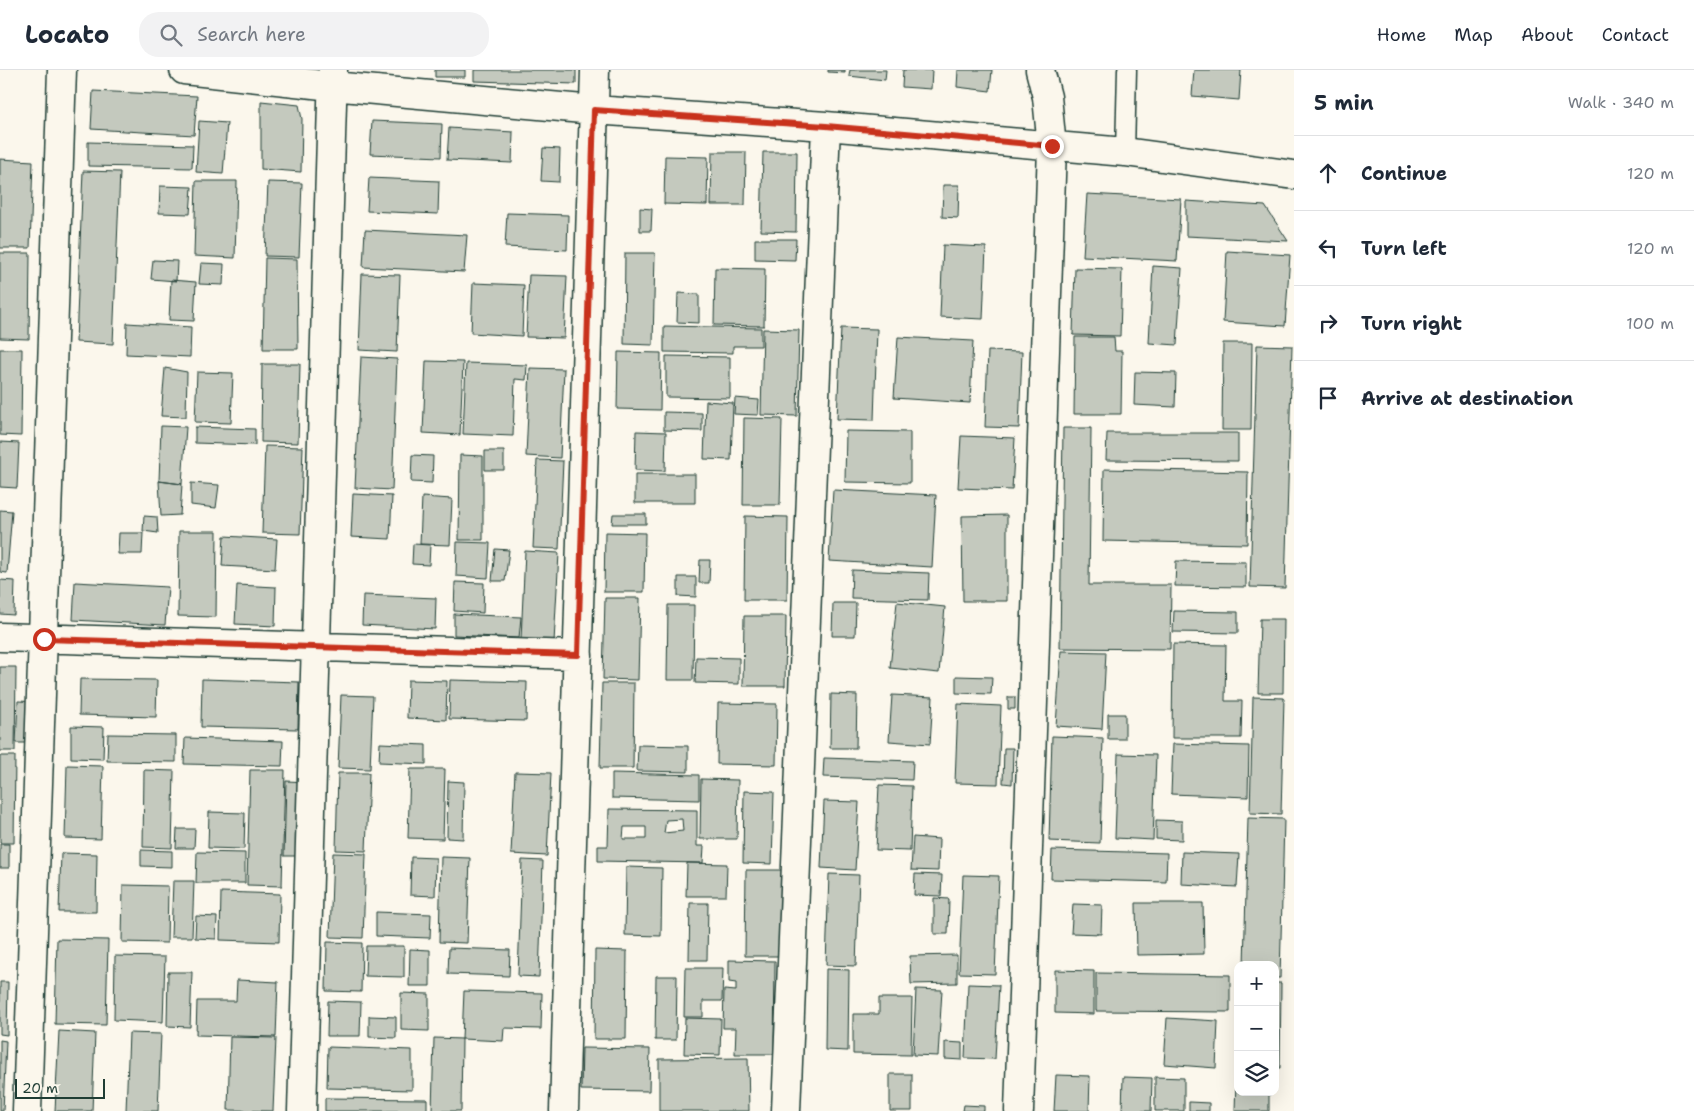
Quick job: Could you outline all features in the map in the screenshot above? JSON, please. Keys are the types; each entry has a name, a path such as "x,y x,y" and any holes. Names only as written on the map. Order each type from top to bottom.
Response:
{"street":[{"path":"27,1111 62,70"},
{"path":"184,70 332,78 594,110 826,126 1125,152 1294,175"},
{"path":"564,1111 595,70"},
{"path":"1019,1111 1052,146 1047,97 1040,70"},
{"path":"302,1111 332,78"},
{"path":"786,1111 826,126"},
{"path":"0,638 578,655"}],"lane":[{"path":"1125,152 1126,70"}],"building":[{"path":"435,70 465,70 465,77 435,77"},
{"path":"474,70 576,70 576,84 474,81"},
{"path":"828,70 845,70 845,73 828,72"},
{"path":"850,70 886,70 885,80 849,76"},
{"path":"903,70 932,70 931,89 902,87"},
{"path":"958,70 992,70 990,91 957,87"},
{"path":"1194,70 1241,70 1239,100 1192,96"},
{"path":"93,91 197,96 194,135 91,129"},
{"path":"261,101 299,105 302,119 301,172 261,169"},
{"path":"199,121 227,123 223,174 196,172"},
{"path":"372,121 442,124 441,157 370,154"},
{"path":"449,128 513,132 512,163 447,160"},
{"path":"88,142 193,145 192,168 88,166"},
{"path":"543,148 560,149 559,182 541,181"},
{"path":"712,152 746,152 745,205 711,205"},
{"path":"763,152 797,152 796,232 761,231"},
{"path":"665,156 708,157 707,205 664,204"},
{"path":"0,159 33,161 30,248 0,248"},
{"path":"83,171 120,172 113,344 76,342"},
{"path":"369,178 439,181 438,214 367,211"},
{"path":"196,181 237,181 235,258 194,256"},
{"path":"268,182 302,183 299,257 265,256"},
{"path":"943,185 959,185 958,218 942,217"},
{"path":"160,186 192,187 190,214 159,213"},
{"path":"1087,194 1181,199 1177,261 1083,256"},
{"path":"1186,201 1265,206 1288,241 1186,236"},
{"path":"640,208 652,209 651,231 640,231"},
{"path":"507,213 568,215 567,250 505,247"},
{"path":"365,230 467,235 464,272 363,267"},
{"path":"755,239 796,239 795,260 755,259"},
{"path":"943,245 986,247 983,319 940,317"},
{"path":"1227,251 1290,255 1285,326 1223,322"},
{"path":"0,253 30,253 29,339 0,338"},
{"path":"625,253 655,253 653,345 624,344"},
{"path":"265,258 297,259 298,349 263,349"},
{"path":"153,260 177,261 176,281 151,279"},
{"path":"201,263 224,264 223,285 199,284"},
{"path":"1153,266 1182,268 1177,345 1149,343"},
{"path":"715,268 765,269 764,326 714,325"},
{"path":"1075,268 1122,269 1120,336 1073,335"},
{"path":"362,274 400,275 397,352 359,350"},
{"path":"529,275 567,276 564,338 526,337"},
{"path":"171,280 196,282 194,321 169,320"},
{"path":"473,283 524,285 522,336 471,333"},
{"path":"678,293 699,294 699,323 677,322"},
{"path":"127,323 191,327 190,357 126,354"},
{"path":"664,326 761,328 761,346 733,346 733,353 664,352"},
{"path":"841,328 877,329 874,420 837,419"},
{"path":"763,329 799,330 797,416 761,415"},
{"path":"898,337 973,341 970,403 894,398"},
{"path":"1075,337 1114,337 1115,351 1122,351 1121,414 1074,414"},
{"path":"1223,343 1252,343 1251,430 1222,430"},
{"path":"1257,345 1292,346 1285,588 1250,587"},
{"path":"0,349 22,349 21,436 0,435"},
{"path":"988,351 1022,352 1019,428 985,427"},
{"path":"618,352 661,353 660,410 617,409"},
{"path":"666,356 730,357 730,398 666,397"},
{"path":"361,357 397,359 392,490 355,488"},
{"path":"426,361 463,362 460,435 423,433"},
{"path":"466,363 527,365 526,380 515,379 513,436 463,434"},
{"path":"262,364 300,364 298,443 261,442"},
{"path":"165,368 187,372 186,417 161,416"},
{"path":"530,368 564,369 560,458 526,456"},
{"path":"197,372 233,373 231,423 195,422"},
{"path":"1135,372 1176,373 1175,407 1134,405"},
{"path":"735,398 759,400 758,415 734,414"},
{"path":"706,401 733,403 731,460 704,459"},
{"path":"664,412 702,413 702,431 664,430"},
{"path":"744,418 782,419 780,505 743,505"},
{"path":"161,426 186,427 182,484 159,481"},
{"path":"195,427 255,429 255,445 195,443"},
{"path":"1063,428 1091,428 1089,585 1171,585 1170,649 1060,648"},
{"path":"636,431 666,432 665,471 635,470"},
{"path":"846,431 910,432 910,483 845,482"},
{"path":"1107,433 1238,433 1238,461 1106,460"},
{"path":"961,436 1015,438 1012,490 958,488"},
{"path":"0,442 19,443 17,488 0,487"},
{"path":"265,446 303,447 300,534 262,533"},
{"path":"485,451 504,451 504,470 485,470"},
{"path":"412,455 433,456 432,483 411,482"},
{"path":"460,455 483,456 483,540 459,540"},
{"path":"537,460 563,461 559,549 533,548"},
{"path":"1104,469 1248,472 1247,544 1103,541"},
{"path":"635,474 695,474 695,503 635,503"},
{"path":"159,481 182,484 180,515 161,516"},
{"path":"191,483 219,485 216,508 191,505"},
{"path":"833,490 936,495 932,567 829,561"},
{"path":"353,494 392,496 390,539 351,537"},
{"path":"422,497 452,499 450,545 420,544"},
{"path":"0,510 12,511 7,573 0,572"},
{"path":"613,514 646,514 646,524 612,524"},
{"path":"1007,515 1007,601 963,601 962,516"},
{"path":"144,516 157,517 158,533 143,531"},
{"path":"745,516 788,517 787,600 744,600"},
{"path":"179,531 217,531 216,617 178,616"},
{"path":"605,532 645,533 644,592 604,592"},
{"path":"119,533 143,533 142,554 118,554"},
{"path":"224,536 277,539 275,569 222,566"},
{"path":"457,542 490,543 488,578 456,576"},
{"path":"413,544 430,545 429,565 412,564"},
{"path":"495,549 509,550 505,581 492,581"},
{"path":"525,551 559,553 554,642 521,640"},
{"path":"700,560 710,560 709,583 699,583"},
{"path":"1176,561 1246,562 1246,587 1175,586"},
{"path":"852,570 929,573 928,600 851,598"},
{"path":"678,577 696,577 696,597 678,596"},
{"path":"0,580 15,581 14,615 0,614"},
{"path":"75,582 168,587 165,625 73,620"},
{"path":"455,582 484,583 483,613 454,611"},
{"path":"237,585 276,587 275,626 235,624"},
{"path":"363,595 436,598 435,629 362,625"},
{"path":"605,598 640,598 638,680 603,679"},
{"path":"897,602 945,607 939,673 890,668"},
{"path":"833,603 856,603 855,636 832,636"},
{"path":"668,605 694,605 693,680 667,680"},
{"path":"1174,611 1238,612 1238,633 1173,632"},
{"path":"454,614 521,617 519,638 454,635"},
{"path":"744,616 786,616 785,686 743,686"},
{"path":"1260,619 1284,619 1283,693 1258,693"},
{"path":"1173,644 1226,645 1225,701 1242,701 1241,738 1172,738"},
{"path":"1061,651 1106,652 1102,729 1056,726"},
{"path":"696,657 739,658 739,684 695,683"},
{"path":"0,667 16,667 15,751 0,751"},
{"path":"956,676 992,677 991,694 956,693"},
{"path":"80,679 157,680 156,717 79,715"},
{"path":"202,679 299,682 298,729 201,727"},
{"path":"408,680 447,681 446,720 407,718"},
{"path":"450,680 527,682 526,721 449,719"},
{"path":"602,683 634,683 633,768 600,768"},
{"path":"831,694 857,695 856,748 830,748"},
{"path":"341,695 373,696 370,769 338,768"},
{"path":"892,695 933,697 930,744 889,741"},
{"path":"1008,697 1015,697 1015,709 1008,709"},
{"path":"1253,697 1284,698 1281,814 1250,813"},
{"path":"18,701 39,702 37,743 16,743"},
{"path":"718,703 777,704 776,765 717,764"},
{"path":"958,704 1001,706 998,784 955,783"},
{"path":"1108,714 1125,714 1125,739 1108,739"},
{"path":"71,726 104,727 103,759 71,758"},
{"path":"108,734 176,735 176,762 107,761"},
{"path":"1052,736 1103,738 1100,843 1049,841"},
{"path":"185,738 283,741 282,766 184,764"},
{"path":"380,743 426,745 426,764 379,762"},
{"path":"1173,744 1249,746 1248,797 1171,794"},
{"path":"638,745 688,746 688,772 637,771"},
{"path":"1004,748 1013,748 1012,784 1003,783"},
{"path":"1118,754 1156,755 1153,840 1115,838"},
{"path":"0,756 15,756 14,843 0,843"},
{"path":"824,758 913,761 912,780 823,777"},
{"path":"67,765 103,766 101,839 65,838"},
{"path":"410,769 445,769 443,839 408,838"},
{"path":"144,770 174,771 172,848 143,847"},
{"path":"250,770 285,770 282,886 247,885"},
{"path":"515,772 551,773 547,856 511,854"},
{"path":"338,773 369,773 366,851 336,850"},
{"path":"612,773 699,775 699,800 612,798"},
{"path":"701,779 738,780 737,839 700,839"},
{"path":"286,781 309,782 307,856 284,856"},
{"path":"448,781 464,782 463,839 447,838"},
{"path":"879,785 912,786 910,851 876,850"},
{"path":"744,791 774,792 772,864 743,863"},
{"path":"824,801 859,802 855,870 821,868"},
{"path":"609,809 697,810 697,846 704,846 703,863 598,861 598,846 608,846","holes":["682,819 683,831 664,833 666,820","624,827 646,827 646,839 623,839"]},
{"path":"209,812 245,813 244,849 208,848"},
{"path":"1248,818 1284,819 1280,978 1279,961 1244,961"},
{"path":"1156,820 1182,821 1182,840 1156,839"},
{"path":"177,829 195,829 194,848 176,848"},
{"path":"913,837 939,839 938,871 911,870"},
{"path":"0,844 9,844 9,868 0,868"},
{"path":"141,850 172,851 172,867 141,866"},
{"path":"1052,850 1167,853 1166,882 1051,879"},
{"path":"197,852 245,853 245,883 196,883"},
{"path":"1182,852 1239,854 1237,887 1181,884"},
{"path":"61,853 97,854 96,912 59,912"},
{"path":"333,853 366,854 363,938 330,937"},
{"path":"411,857 436,858 435,896 410,895"},
{"path":"441,857 470,858 467,943 439,942"},
{"path":"522,860 543,861 539,977 518,976"},
{"path":"687,863 727,864 726,896 686,896"},
{"path":"626,867 662,868 661,936 625,935"},
{"path":"746,870 782,870 780,956 745,956"},
{"path":"829,874 859,875 856,966 826,965"},
{"path":"915,874 942,875 941,896 914,895"},
{"path":"963,875 999,876 995,974 959,973"},
{"path":"173,881 194,881 192,937 171,937"},
{"path":"123,885 168,886 167,943 122,942"},
{"path":"221,892 280,894 279,942 220,940"},
{"path":"934,898 949,899 948,934 934,934"},
{"path":"690,903 708,903 707,960 689,960"},
{"path":"1136,903 1203,903 1204,954 1137,955"},
{"path":"1073,904 1102,905 1101,934 1071,933"},
{"path":"376,912 431,914 430,938 376,936"},
{"path":"196,916 217,917 216,939 195,938"},
{"path":"57,939 108,940 106,1025 55,1024"},
{"path":"327,942 362,943 361,992 326,991"},
{"path":"366,946 404,946 404,977 365,976"},
{"path":"449,948 510,950 509,976 448,974"},
{"path":"410,949 430,950 430,986 409,986"},
{"path":"595,950 627,951 626,1039 594,1039"},
{"path":"957,955 957,983 911,984 910,956"},
{"path":"115,956 165,957 163,1022 114,1020"},
{"path":"729,960 775,961 774,1054 735,1054 736,1028 723,1028 724,990 736,991 736,983 729,982"},
{"path":"685,968 723,968 722,1001 703,1001 703,1017 684,1017"},
{"path":"826,969 849,970 848,1051 825,1050"},
{"path":"1055,970 1094,971 1094,1014 1055,1013"},
{"path":"168,972 192,972 190,1027 167,1026"},
{"path":"1096,973 1230,975 1230,1012 1096,1011"},
{"path":"656,976 677,976 676,1040 655,1040"},
{"path":"237,980 278,982 276,1037 196,1035 197,1001 236,1001"},
{"path":"0,982 8,982 7,1035 0,1034"},
{"path":"1279,983 1281,983 1280,1068"},
{"path":"968,984 999,985 995,1059 965,1058"},
{"path":"916,989 942,990 938,1056 913,1055"},
{"path":"464,991 542,993 541,1029 504,1028 503,1041 462,1039"},
{"path":"401,993 429,994 429,1031 401,1030"},
{"path":"879,998 912,998 911,1055 853,1054 853,1014 879,1014"},
{"path":"328,1001 361,1002 360,1036 327,1036"},
{"path":"369,1016 396,1017 396,1038 369,1037"},
{"path":"685,1018 721,1019 720,1055 684,1054"},
{"path":"1167,1018 1218,1021 1216,1068 1164,1064"},
{"path":"59,1031 95,1033 92,1111 55,1111"},
{"path":"129,1033 161,1034 158,1111 126,1111"},
{"path":"230,1037 276,1038 273,1111 228,1110"},
{"path":"434,1038 462,1039 461,1111 432,1111"},
{"path":"0,1040 6,1041 3,1111 0,1111"},
{"path":"945,1042 962,1043 962,1060 945,1059"},
{"path":"328,1047 412,1050 412,1090 327,1088"},
{"path":"582,1048 650,1049 649,1091 581,1090"},
{"path":"748,1058 749,1111 659,1111 659,1059"},
{"path":"890,1074 912,1074 912,1111 890,1111"},
{"path":"1056,1075 1090,1076 1089,1111 1054,1111"},
{"path":"1123,1077 1152,1078 1151,1111 1122,1111"},
{"path":"1155,1077 1184,1078 1184,1111 1155,1111"},
{"path":"1235,1096 1269,1096 1269,1111 1235,1111"},
{"path":"325,1098 427,1099 427,1111 325,1111"},
{"path":"1189,1102 1209,1103 1209,1111 1189,1111"},
{"path":"964,1105 984,1106 984,1111 963,1111"}],"route":[{"path":"44,639 578,655 594,110 826,126 1052,146"}]}
